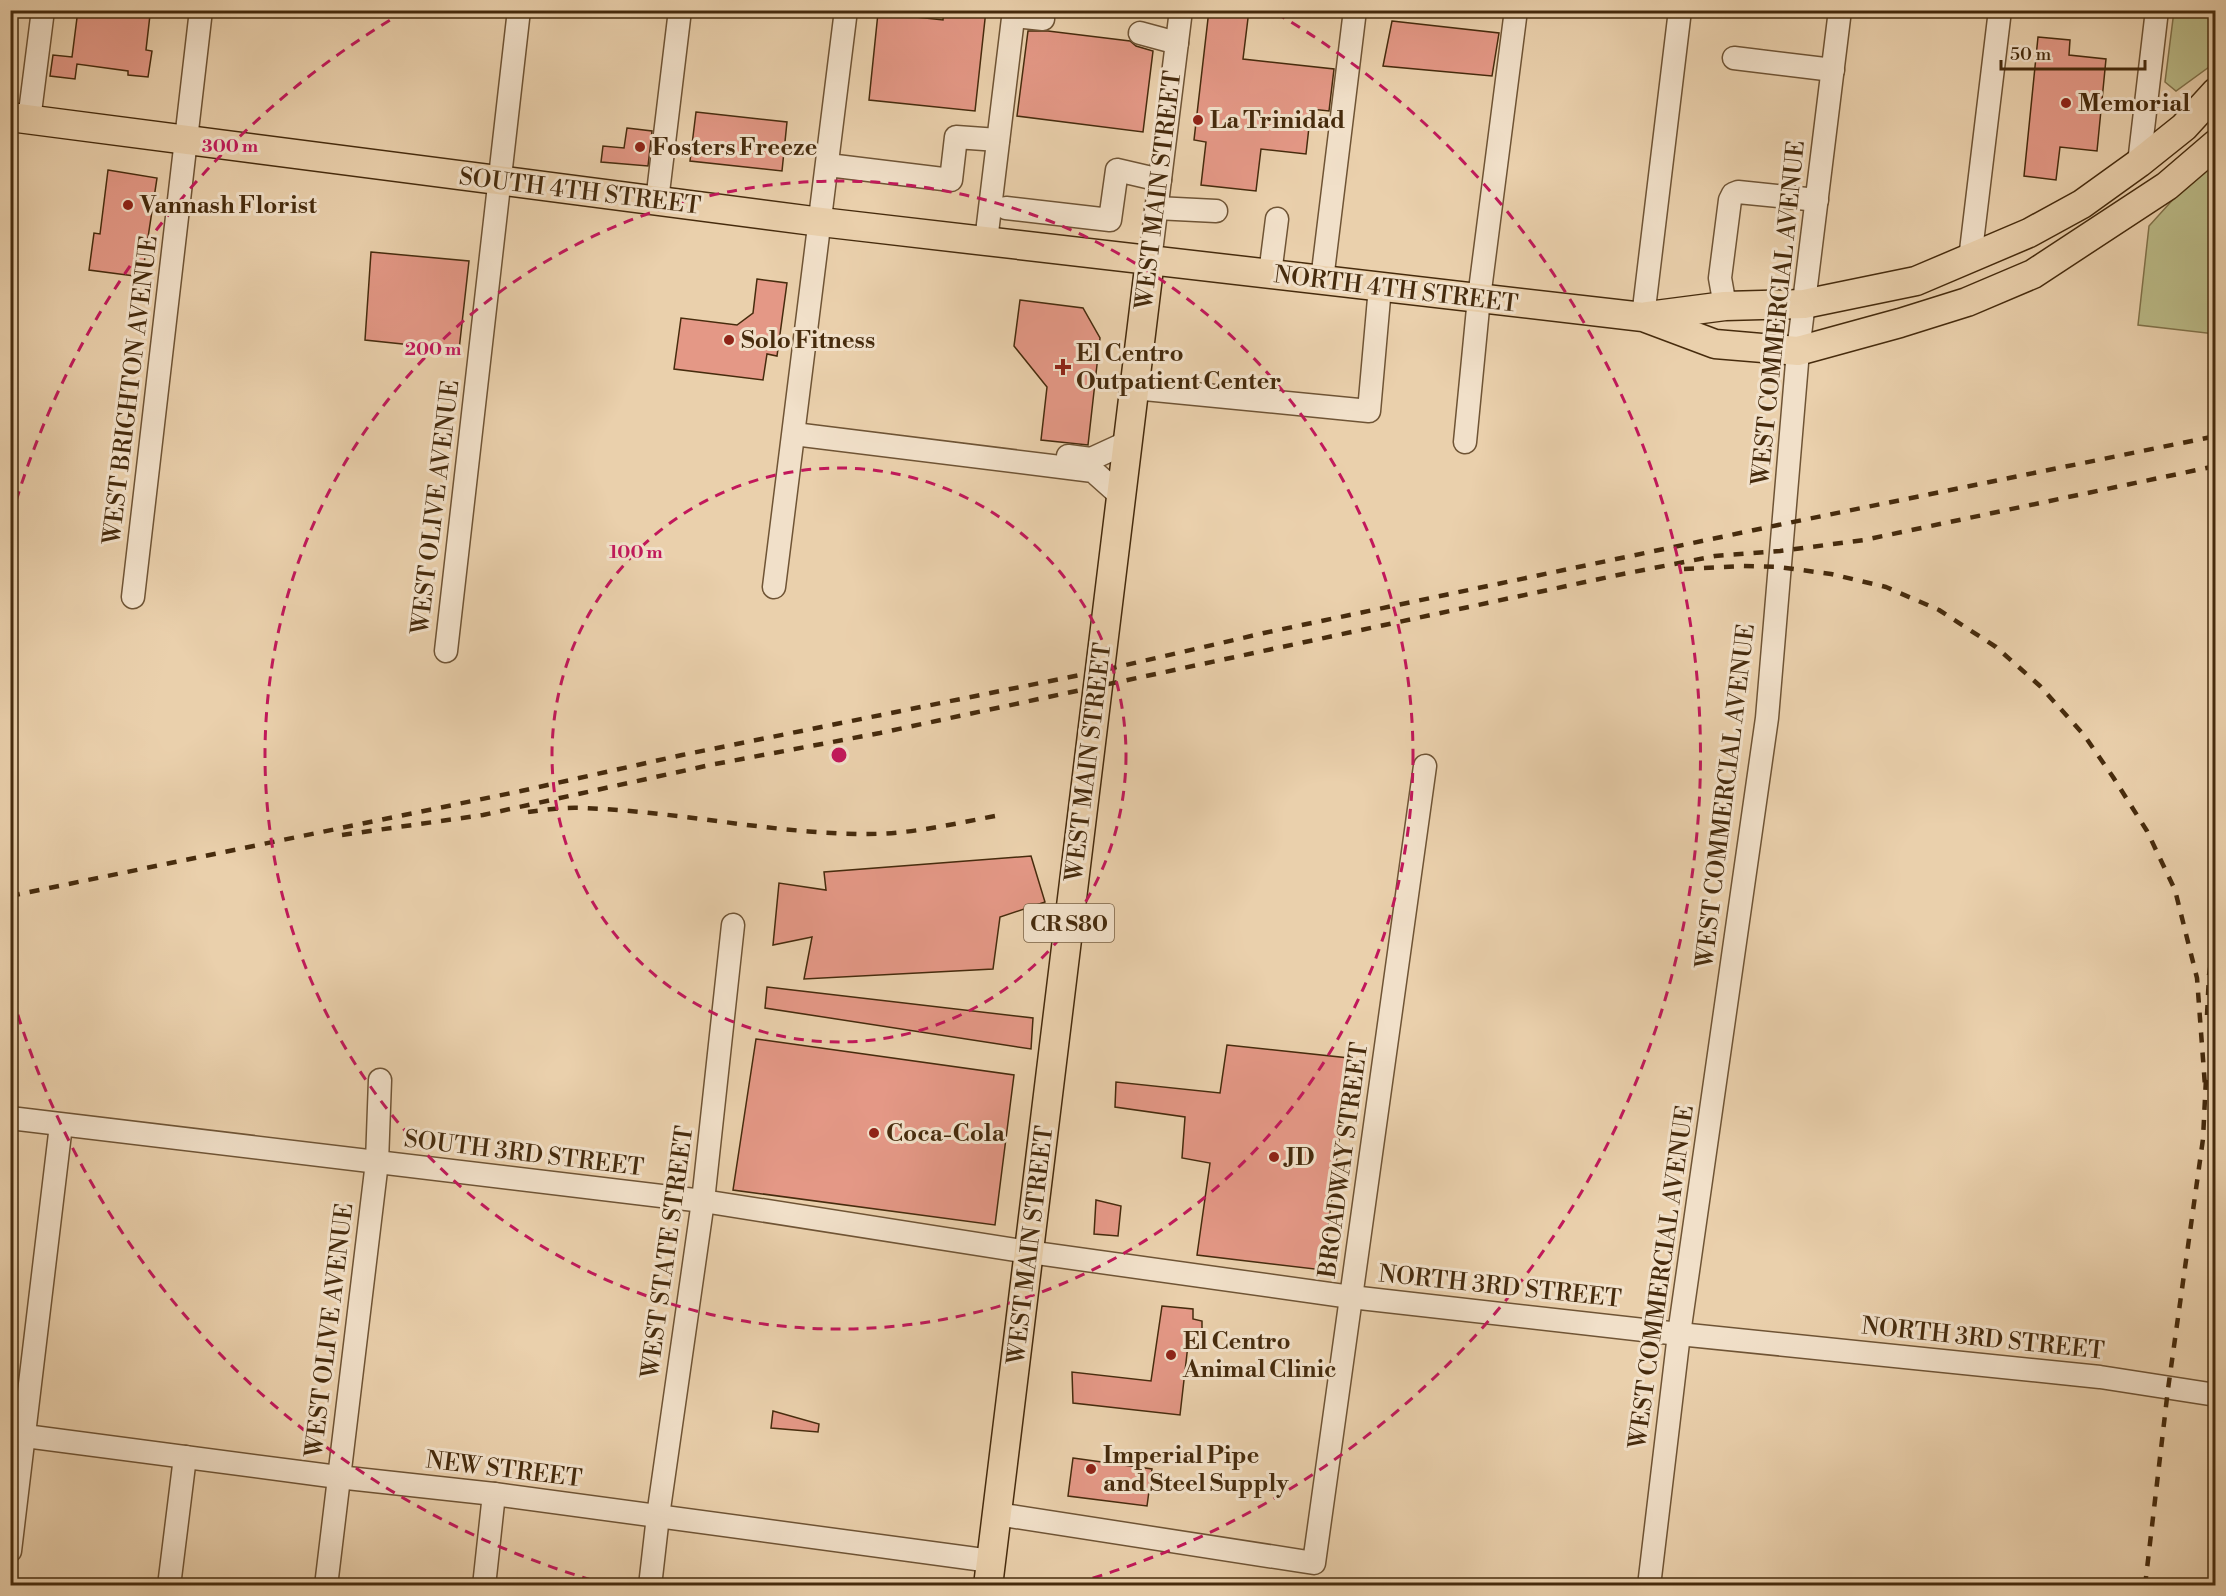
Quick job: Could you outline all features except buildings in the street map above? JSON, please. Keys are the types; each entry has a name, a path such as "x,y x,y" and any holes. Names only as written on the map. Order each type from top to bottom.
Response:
{"main road":[{"name":"NORTH 4TH STREET","path":"1643,317 1725,306 1804,304 1916,281 2030,233 2082,204 2184,127 2216,92"},
{"name":"SOUTH 4TH STREET","path":"20,118 821,222 1150,260"},
{"name":"NORTH 4TH STREET","path":"1150,260 1643,317 1715,344 1798,351 1967,302 2033,274 2167,186 2216,144"},
{"name":"WEST MAIN STREET","path":"990,1573 1150,260"}],"street":[{"path":"20,118 43,10"},
{"name":"WEST BRIGHTON AVENUE","path":"133,597 201,10"},
{"name":"WEST OLIVE AVENUE","path":"446,651 519,10"},
{"path":"657,201 680,10"},
{"path":"774,587 846,10"},
{"name":"WEST MAIN STREET","path":"1150,260 1181,10"},
{"path":"1322,280 1355,10"},
{"path":"1465,442 1479,298 1516,10"},
{"path":"1643,317 1680,10"},
{"name":"WEST COMMERCIAL AVENUE","path":"1649,1586 1679,1334 1767,718 1798,351 1840,10"},
{"path":"1970,259 2000,10"},
{"path":"2139,163 2157,10"},
{"path":"986,241 1014,13 1043,19"},
{"path":"1140,33 1177,43"},
{"path":"1734,58 1833,70"},
{"path":"828,165 951,180 956,136 998,140"},
{"path":"1006,208 1110,220 1117,170 1160,180"},
{"path":"1725,306 1720,278 1730,200 1733,194 1738,192 1817,200"},
{"path":"1156,208 1216,211"},
{"path":"1270,274 1277,219"},
{"path":"1134,388 1369,411 1380,287"},
{"path":"795,428 1091,459 1128,442"},
{"path":"795,428 1093,471 1121,496"},
{"name":"BROADWAY STREET","path":"997,1514 1314,1563 1425,766"},
{"name":"WEST STATE STREET","path":"650,1586 703,1201 733,925"},
{"name":"WEST OLIVE AVENUE","path":"326,1586 377,1162 380,1080"},
{"name":"SOUTH 3RD STREET","path":"10,1118 703,1201 1029,1252"},
{"path":"10,1551 17,1435 61,1125"},
{"name":"NORTH 3RD STREET","path":"1029,1252 1351,1297 1679,1334 2100,1377 2216,1395"},
{"name":"NEW STREET","path":"17,1435 658,1516 990,1573"},
{"path":"169,1586 185,1457"},
{"path":"484,1586 494,1494"}],"green space":[{"path":"2174,11 2216,11 2215,59 2209,67 2176,91 2165,82"},
{"path":"2215,153 2215,334 2138,325 2149,226"}],"railway":[{"path":"10,896 521,791 682,755 1100,671 1264,633 1783,524 2216,436"},
{"path":"342,835 483,815 710,765 880,733 1618,575 1715,556 1780,551 1864,540 2216,466"},
{"path":"1684,569 1779,567 1831,574 1886,587 1939,610 1996,647 2040,686 2084,735 2113,777 2147,831 2175,890 2197,978 2205,1086"},
{"path":"528,812 568,808 618,810 761,827 868,834 916,830 995,816"},
{"path":"2207,1015 2209,975 2216,929"},
{"path":"2145,1586 2168,1389 2203,1139 2206,1078"}],"place":[{"name":"Memorial","path":"2066,103"},
{"name":"La Trinidad","path":"1198,120"},
{"name":"Fosters Freeze","path":"640,147"},
{"name":"Vannash Florist","path":"128,205"},
{"name":"Solo Fitness","path":"729,340"},
{"name":"El Centro Outpatient Center","path":"1063,367"},
{"name":"Coca-Cola","path":"874,1133"},
{"name":"JD","path":"1274,1157"},
{"name":"El Centro Animal Clinic","path":"1171,1355"},
{"name":"Imperial Pipe and Steel Supply","path":"1091,1469"}]}
